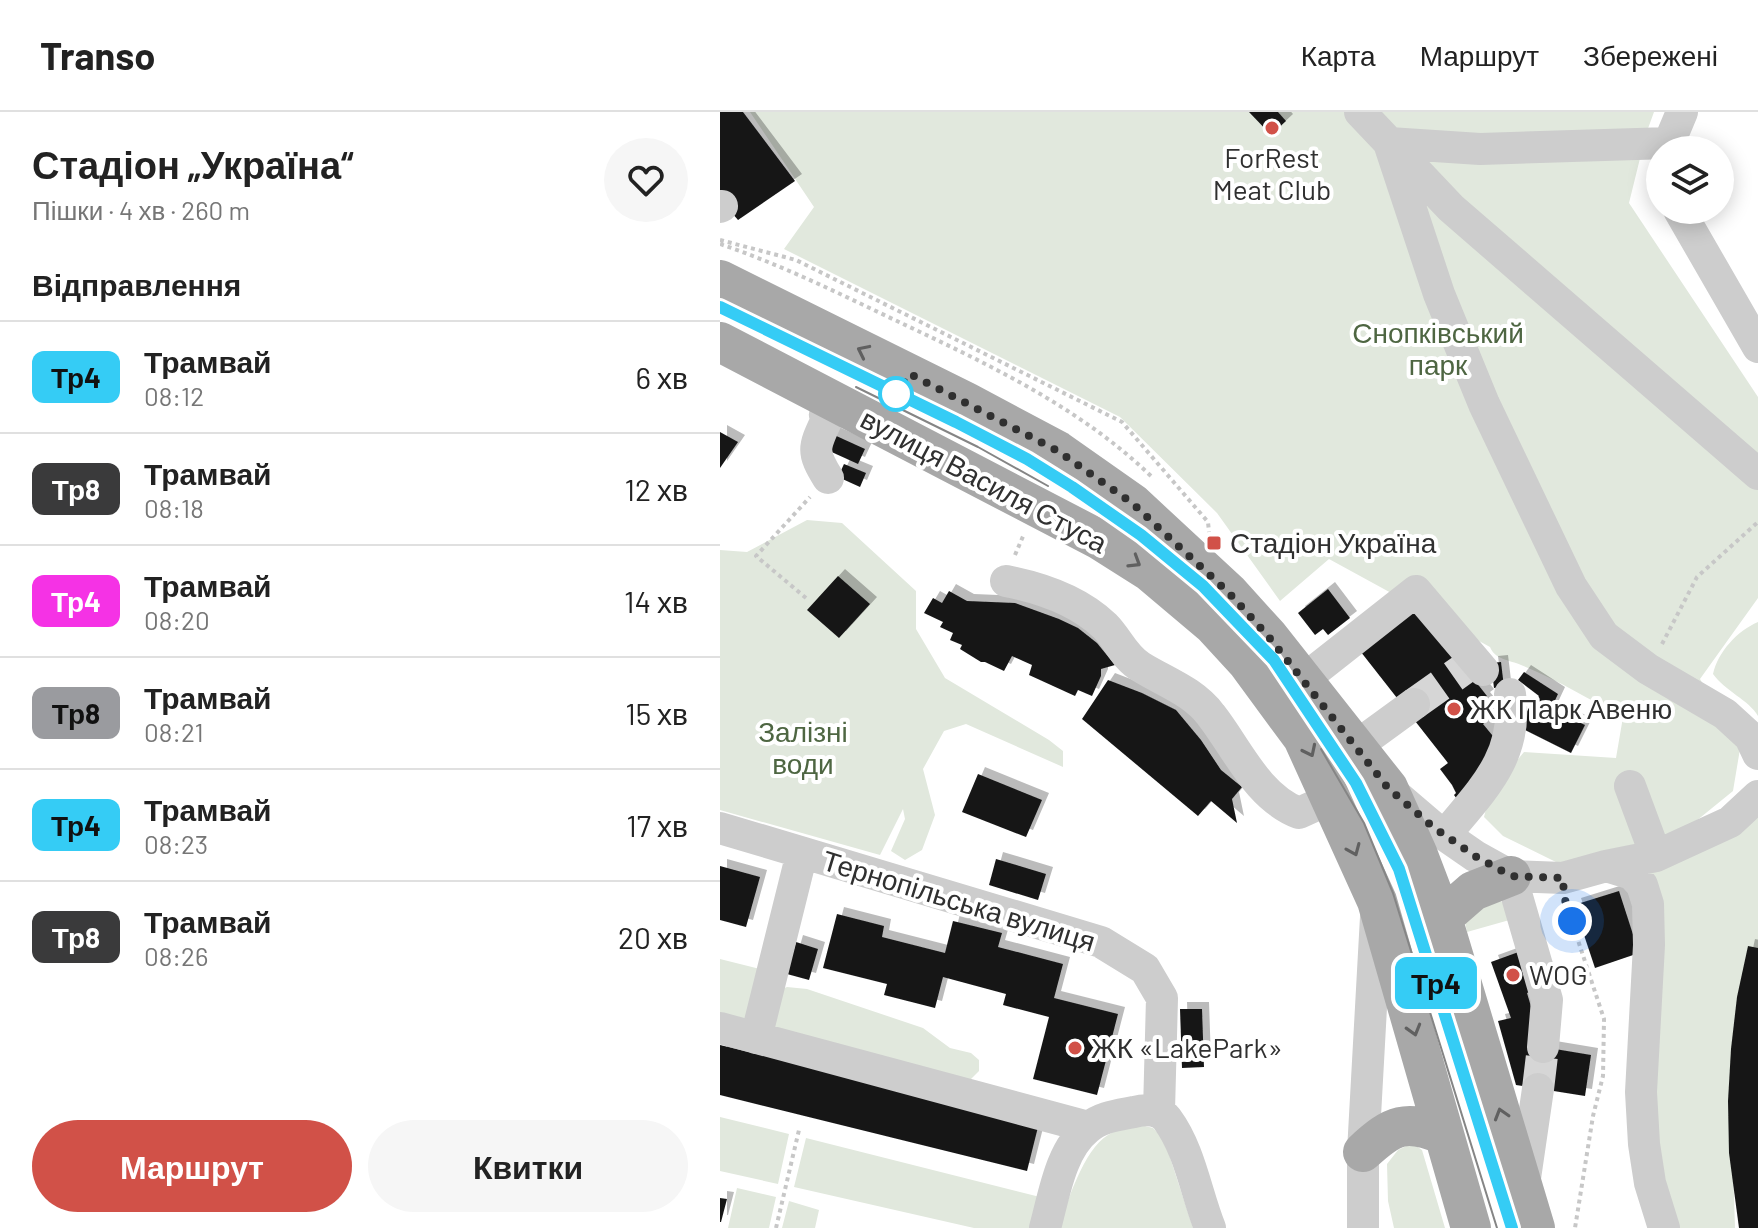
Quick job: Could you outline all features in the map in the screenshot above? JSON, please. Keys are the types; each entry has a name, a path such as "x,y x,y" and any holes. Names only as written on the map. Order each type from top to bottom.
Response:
{"main road":[{"name":"вулиця Василя Стуса","path":"720,280 1058,451 1132,503 1229,593 1268,636 1388,788 1436,901 1535,1228"},
{"name":"вулиця Василя Стуса","path":"720,342 1056,515 1149,571 1213,625 1247,662 1303,738 1377,901"},
{"path":"1436,901 1511,876"},
{"path":"1377,901 1471,1228"},
{"path":"1363,1152 1383,1134 1401,1126 1421,1125 1444,1135"}],"street":[{"path":"1360,112 1451,208 1758,474"},
{"path":"1673,136 1682,112"},
{"path":"1389,143 1480,149 1646,146"},
{"path":"1389,143 1439,294 1484,404 1571,586 1604,636 1648,669 1725,714 1750,737 1758,754"},
{"path":"1687,224 1758,347"},
{"path":"828,478 817,461 814,447 827,419 825,415 835,402"},
{"path":"1006,581 1037,587 1061,597 1106,626 1126,655 1138,666 1189,694 1210,712 1249,770 1285,808 1299,813 1332,798"},
{"path":"1303,680 1416,591 1474,666"},
{"path":"1445,835 1488,783 1509,743 1513,713 1510,694"},
{"path":"1355,747 1414,704"},
{"path":"1630,786 1656,856"},
{"path":"1388,788 1445,835 1511,876 1563,878 1656,856 1730,822 1758,796"},
{"name":"Тернопільська вулиця","path":"720,828 1101,942 1145,969 1162,998 1159,1111"},
{"path":"756,1038 802,853"},
{"path":"1606,866 1632,874 1642,885 1648,904 1649,945 1641,1092 1650,1183 1664,1228"},
{"path":"1511,876 1547,1000 1543,1047"},
{"name":"вулиця Василя Стуса","path":"1363,1228 1363,1152 1377,901"},
{"path":"720,1028 1088,1127"},
{"path":"1524,1188 1538,1089"},
{"path":"1045,1228 1059,1176 1076,1140 1088,1127 1101,1120 1139,1111 1159,1111 1167,1119 1186,1156 1210,1228"}],"path":[{"path":"720,240 796,260 1122,422 1208,522 1209,538"},
{"path":"806,598 756,556 828,478"},
{"path":"1648,669 1697,577 1758,522"},
{"path":"1563,878 1564,897 1604,1019 1603,1076 1593,1116 1575,1228"},
{"path":"776,1228 799,1130"}],"green space":[{"name":"Снопківський парк","path":"750,112 1654,112 1629,203 1758,397 1758,598 1700,679 1740,749 1733,791 1685,830 1604,860 1560,864 1503,836 1484,817 1490,793 1524,752 1616,758 1623,717 1547,677 1499,657 1490,647 1329,559 1280,601 1217,513 1120,417 784,249 814,207"},
{"name":"Залізні води","path":"807,520 842,523 916,591 916,629 945,678 1049,740 1063,751 1063,767 966,724 944,731 923,769 935,815 922,850 905,860 891,851 905,819 903,809 880,855 720,810 720,550 747,552"},
{"path":"1758,622 1758,716 1713,674 1719,658 1730,643"},
{"path":"1758,798 1758,966 1733,1164 1735,1228 1672,1228 1659,1191 1649,870"},
{"path":"1499,900 1507,906 1513,919 1467,932 1464,917"},
{"path":"720,959 768,971 752,1023 720,1015"},
{"path":"787,987 807,989 923,1028 950,1048 971,1053 979,1060 979,1071 963,1087 769,1027 777,991"},
{"path":"720,1117 789,1134 778,1184 720,1171"},
{"path":"1137,1124 1153,1128 1164,1139 1193,1228 1058,1228 1077,1177 1091,1152 1108,1135"},
{"path":"806,1138 1044,1198 1036,1228 974,1228 794,1187"},
{"path":"1412,1143 1422,1150 1445,1228 1394,1228 1388,1201 1387,1164 1398,1150"},
{"path":"737,1188 776,1197 769,1228 728,1228"},
{"path":"789,1201 819,1210 815,1228 782,1228"}],"building":[{"path":"720,112 743,112 795,181 738,220 720,199"},
{"name":"ForRest Meat Club","path":"1249,112 1278,112 1286,121 1271,135"},
{"path":"720,432 738,442 720,468"},
{"path":"832,434 865,449 858,464 825,449"},
{"path":"844,464 866,473 860,487 838,477"},
{"path":"838,576 870,604 839,638 807,610"},
{"path":"1328,589 1350,618 1328,635 1323,629 1315,635 1298,613"},
{"path":"949,591 967,601 1015,603 1059,619 1078,628 1097,643 1115,665 1101,669 1092,696 1078,690 1075,696 1029,675 1032,665 1012,656 1004,671 981,662 960,649 962,645 950,640 953,633 940,627 943,622 924,613 933,598 942,603"},
{"name":"ЖК Парк Авеню","path":"1414,603 1487,696 1483,699 1495,714 1483,724 1497,741 1463,807 1440,769 1448,763 1357,647"},
{"path":"1501,662 1504,687 1494,688 1491,663"},
{"path":"1524,672 1558,694 1551,709 1585,725 1571,753 1519,727 1533,700 1536,701 1539,696 1518,680"},
{"path":"1108,680 1176,710 1221,770 1242,787 1232,799 1237,823 1211,801 1198,816 1082,719"},
{"path":"978,774 1042,800 1026,837 962,812"},
{"path":"996,859 1046,874 1038,900 989,885"},
{"path":"720,866 760,877 746,927 720,920"},
{"path":"1619,891 1639,953 1595,968 1574,905"},
{"path":"837,914 884,926 882,937 945,953 953,921 1002,933 998,947 1063,964 1054,998 1118,1014 1097,1095 1033,1079 1049,1017 1003,1005 1006,994 943,977 935,1008 884,995 887,984 823,968"},
{"path":"796,942 818,949 809,980 787,974"},
{"path":"1748,946 1758,948 1758,1228 1739,1228 1729,1153 1731,1049 1737,997"},
{"path":"1524,950 1536,989 1527,993 1543,1047 1591,1055 1585,1096 1516,1085 1498,1021 1511,1018 1491,962"},
{"path":"1180,1009 1202,1009 1204,1067 1182,1068"},
{"path":"720,1045 1039,1123 1027,1171 720,1095"},
{"path":"720,1198 727,1199 721,1222 720,1222"}],"tunnel":[{"path":"1414,704 1465,668"},
{"path":"1538,1089 1543,1047"}],"tram line":[{"path":"720,307 1027,459 1109,512 1203,586 1274,660 1332,745 1375,819 1406,887 1513,1228"},
{"name":"Тр4","path":"720,307 956,422 1027,459 1072,487 1141,535 1203,586 1274,660 1356,783 1399,869 1512,1228"},
{"path":"856,387 978,447 1048,486"},
{"path":"1321,749 1364,823 1393,893 1497,1228"}],"place":[{"name":"ForRest Meat Club","path":"1272,128"},
{"name":"Стадіон Україна","path":"1214,543"},
{"name":"ЖК Парк Авеню","path":"1454,709"},
{"name":"WOG","path":"1513,975"},
{"name":"ЖК «LakePark»","path":"1075,1048"}],"route":[{"path":"896,394 910,374 1058,451 1132,503 1229,593 1268,636 1388,788 1433,827 1511,876 1563,878 1564,897 1572,921"}]}
